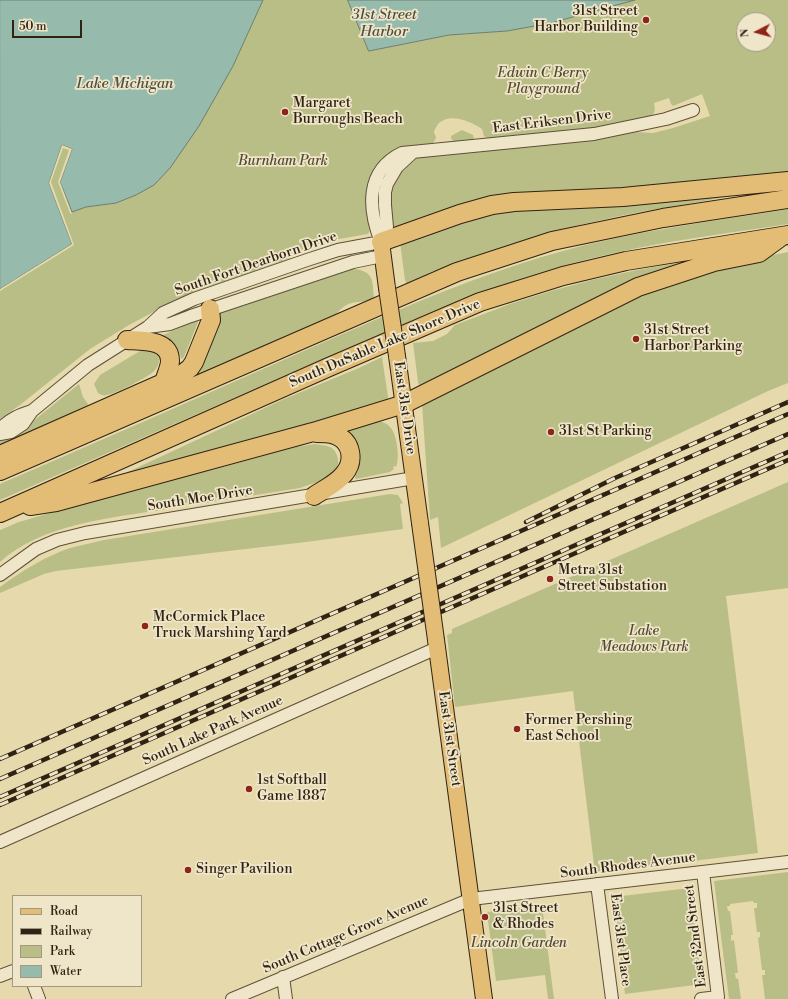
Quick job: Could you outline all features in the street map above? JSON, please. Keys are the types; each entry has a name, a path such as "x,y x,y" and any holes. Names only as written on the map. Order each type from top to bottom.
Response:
{"highway":[{"path":"382,249 460,214 492,205 514,202 623,197 788,181"},
{"path":"0,471 457,272 552,241 663,218 788,199"},
{"path":"4,511 56,502 313,432 404,404 638,287 714,262 759,253 786,235"},
{"name":"South DuSable Lake Shore Drive","path":"4,511 480,302 563,276 626,261 786,235"},
{"path":"0,455 181,375 190,368 194,362 211,320 210,310"},
{"path":"127,340 151,342 166,348 170,361 164,382"},
{"path":"313,432 335,435 344,440 351,457 349,466 339,480 314,496"}],"main road":[{"name":"East 31st Drive","path":"382,249 414,478"},
{"name":"East 31st Street","path":"414,478 484,999"}],"street":[{"name":"East Eriksen Drive","path":"382,249 373,212 373,190 375,180 385,165 394,157 402,153 574,137 625,129 666,119 693,110"},
{"name":"South Fort Dearborn Drive","path":"148,327 170,324 353,262 382,249"},
{"name":"South Fort Dearborn Drive","path":"0,434 11,432 23,424 32,411 88,365 148,327 163,313 194,299 338,250 382,249"},
{"name":"South Fort Dearborn Drive","path":"0,429 6,422 16,416 32,411"},
{"name":"South Moe Drive","path":"0,575 36,549 58,540 85,533 314,496 414,478"},
{"name":"South Lake Park Avenue","path":"0,842 437,644"},
{"name":"South Rhodes Avenue","path":"471,899 788,862"},
{"name":"East 32nd Street","path":"701,999 718,997 703,872"},
{"name":"East 31st Place","path":"598,884 612,999"},
{"name":"South Cottage Grove Avenue","path":"232,999 471,899"},
{"path":"0,976 12,971"},
{"path":"283,977 286,999"},
{"path":"34,987 39,999"}],"green space":[{"name":"Burnham Park","path":"263,0 348,0 369,51 449,35 507,31 551,23 635,0 788,0 788,177 663,184 597,190 398,228 392,225 388,200 394,178 412,160 418,157 606,137 636,132 653,133 710,116 702,94 673,106 669,98 654,103 655,109 650,117 588,130 489,139 484,136 482,129 472,123 454,118 443,120 435,129 434,133 436,138 433,143 410,146 381,164 371,229 368,234 339,239 301,251 287,261 174,301 129,325 90,349 20,405 0,419 0,289 72,244 49,183 62,145 72,149 72,212 86,207 116,203 136,195 233,66"},
{"path":"462,130 473,135 474,139 454,142 451,136"},
{"path":"745,193 620,216 559,230 476,257 435,273 433,271 407,285 405,280 400,242 490,211"},
{"path":"788,209 788,224 617,252 547,270 480,293 413,320 0,500 0,484 393,312 457,286 523,263 585,245 642,233"},
{"path":"788,252 788,383 768,391 441,548 438,517 430,520 422,404 616,304 745,261"},
{"path":"708,258 420,388 413,343 433,341 447,334 455,325 510,304 551,291 637,270"},
{"path":"356,269 370,275 374,298 349,304 340,310 335,316 179,383 220,313 346,270"},
{"path":"197,320 198,322 182,359 174,344 161,336"},
{"path":"140,351 152,351 158,355 159,362 152,373 117,392 104,395 98,393 94,384 100,375"},
{"path":"382,357 388,397 388,400 385,403 126,474 284,399"},
{"path":"79,384 83,397 88,405 0,447 0,441 16,433 32,422"},
{"path":"378,421 389,426 396,440 398,458 396,467 394,466 394,469 390,472 356,479 355,477 358,470 359,458 355,446 344,429"},
{"path":"314,444 330,447 335,451 338,458 338,465 335,472 328,478 318,482 300,488 101,519 79,524 57,530 36,539 17,549 0,562 0,530 19,522 179,475 212,470 296,447"},
{"name":"Lake Meadows Park","path":"788,482 788,588 726,596 758,853 595,873 573,691 455,707 447,635 452,633 452,629"},
{"path":"390,494 398,495 403,503 400,504 403,529 306,542 56,571 44,574 0,593 0,587 25,570 42,560 70,548 104,540"},
{"path":"788,872 788,999 765,999 762,975 765,975 765,970 762,970 758,938 760,937 760,932 757,932 754,908 757,908 757,903 754,903 753,901 730,904 730,906 727,906 728,911 730,911 733,935 731,935 731,941 734,940 738,973 735,973 736,979 738,978 741,999 729,999 714,881"},
{"path":"690,888 702,984 625,994 613,897"},
{"name":"Lincoln Garden","path":"542,905 554,999 548,999 545,975 496,981 487,912"}],"water":[{"name":"Lake Michigan","path":"0,0 263,0 233,66 199,126 170,168 154,185 136,195 116,203 86,207 72,212 60,182 72,149 62,145 49,183 72,244 0,289"},
{"name":"31st Street Harbor","path":"348,0 635,0 551,23 507,31 449,35 369,51"}],"pier":[{"path":"62,145 72,149 60,182 72,214 70,213 58,182 69,150 63,148 51,182 74,245 0,291 0,289 72,244 49,183"}],"railway":[{"path":"526,522 615,478 788,402"},
{"path":"0,759 788,414"},
{"path":"0,779 788,434"},
{"path":"0,797 788,452"},
{"path":"0,805 788,460"}],"place":[{"name":"31st Street Harbor Building","path":"646,20"},
{"name":"Margaret Burroughs Beach","path":"285,112"},
{"name":"31st Street Harbor Parking","path":"636,339"},
{"name":"31st St Parking","path":"551,432"},
{"name":"Metra 31st Street Substation","path":"550,579"},
{"name":"McCormick Place Truck Marshing Yard","path":"145,626"},
{"name":"Former Pershing East School","path":"517,729"},
{"name":"1st Softball Game 1887","path":"249,789"},
{"name":"Singer Pavilion","path":"188,870"},
{"name":"31st Street & Rhodes","path":"485,917"}],"park label":[{"name":"Edwin C Berry Playground","path":"543,82"}]}
